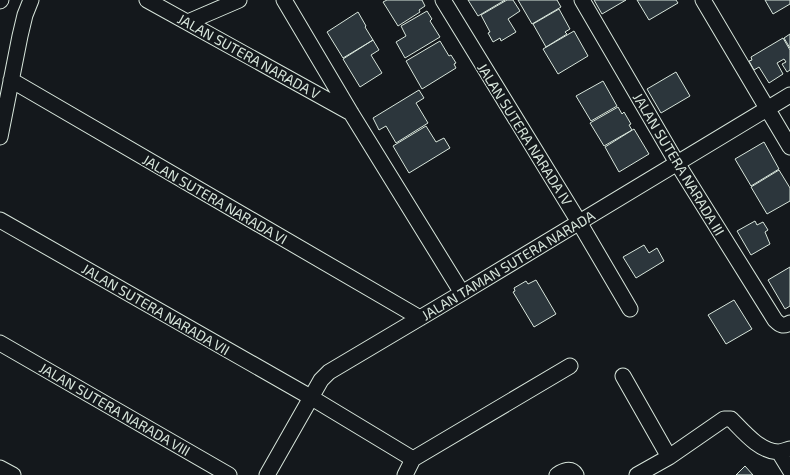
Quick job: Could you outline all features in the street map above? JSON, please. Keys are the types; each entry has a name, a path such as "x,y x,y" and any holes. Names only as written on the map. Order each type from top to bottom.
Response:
{"street":[{"path":"0,137 25,14 32,0"},
{"name":"JALAN SUTERA NARADA V","path":"147,0 351,113"},
{"path":"188,22 239,0"},
{"name":"JALAN SUTERA NARADA V","path":"284,0 351,113 462,293"},
{"name":"JALAN SUTERA NARADA IV","path":"443,0 579,222 630,309"},
{"name":"JALAN SUTERA NARADA III","path":"582,0 677,163 775,320 786,324"},
{"path":"703,0 790,147"},
{"name":"JALAN SUTERA NARADA VI","path":"11,80 420,318"},
{"name":"JALAN TAMAN SUTERA NARADA","path":"267,475 321,380 329,372 790,95"},
{"name":"JALAN SUTERA NARADA VII","path":"0,220 312,398 413,459"},
{"name":"JALAN SUTERA NARADA VIII","path":"0,343 230,475"},
{"path":"405,475 413,459 570,366"},
{"path":"623,376 669,457"},
{"path":"637,475 669,457 728,418 763,448 771,451 785,451 790,470"},
{"path":"0,468 13,475"},
{"path":"557,475 564,471 570,470 576,475"}],"building":[{"path":"387,0 422,0 425,6 419,10 420,12 398,26 383,2"},
{"path":"468,0 505,0 478,16"},
{"path":"507,0 513,0 520,11 508,19 516,32 501,41 500,38 493,42 488,33 490,32 481,15"},
{"path":"518,0 557,0 561,7 532,24"},
{"path":"594,0 626,0 602,14"},
{"path":"637,0 676,0 678,3 649,20"},
{"path":"765,0 790,0 790,4 773,14"},
{"path":"559,9 570,29 565,32 567,34 546,47 533,24"},
{"path":"427,11 432,19 430,21 440,37 405,58 396,42 406,36 401,26"},
{"path":"358,12 373,40 343,58 327,32"},
{"path":"574,31 588,56 558,74 543,49"},
{"path":"790,34 790,48 784,38"},
{"path":"783,38 790,50 790,70 787,72 782,64 786,62 784,59 777,63 783,74 769,83 759,67 754,70 749,61 752,60 751,57"},
{"path":"373,40 379,50 371,55 382,73 360,87 343,59"},
{"path":"440,41 449,56 451,55 456,63 454,64 456,68 422,89 406,61"},
{"path":"676,72 690,96 661,113 647,89"},
{"path":"603,81 617,106 591,121 576,96"},
{"path":"419,90 424,98 416,103 428,123 396,143 386,126 379,130 373,118"},
{"path":"618,107 622,114 624,112 631,124 629,125 632,130 604,146 590,123"},
{"path":"426,126 436,142 444,138 450,148 409,173 393,146"},
{"path":"634,129 649,154 619,172 605,147"},
{"path":"764,142 779,169 751,186 735,159"},
{"path":"779,170 790,188 790,201 767,214 751,187"},
{"path":"755,221 757,225 763,222 768,230 765,232 770,244 751,255 737,231"},
{"path":"644,245 649,253 657,248 664,261 636,278 623,257"},
{"path":"790,267 790,306 785,309 768,280"},
{"path":"536,280 556,314 534,327 513,292 515,291 514,288 526,281 528,284"},
{"path":"734,300 752,329 726,344 708,315"},
{"path":"745,466 753,475 736,475"}]}
